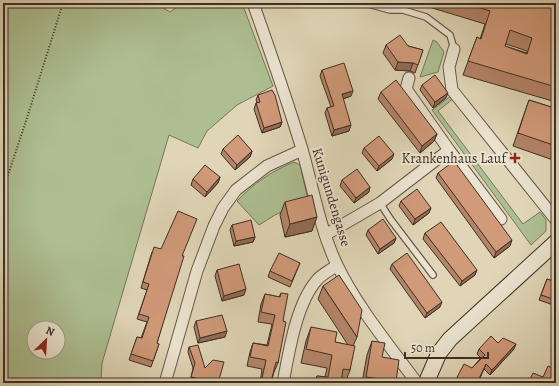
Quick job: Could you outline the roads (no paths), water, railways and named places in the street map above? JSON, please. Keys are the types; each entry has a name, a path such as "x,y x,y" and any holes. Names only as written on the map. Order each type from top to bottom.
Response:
{"street":[{"name":"Kunigundengasse","path":"253,3 276,66 302,150 325,235 337,265 364,311 416,383"},
{"path":"454,49 449,67 452,90 556,220"},
{"path":"409,78 406,89 449,150 501,219"},
{"path":"166,383 197,271 214,226 223,208 236,190 267,166 302,150"},
{"path":"325,235 380,203 449,150"},
{"path":"426,383 439,353 450,339 556,242"},
{"path":"284,383 290,349 304,298 318,279 337,265"}],"lane":[{"path":"365,3 390,10 402,10 426,17 450,35 454,49"},
{"path":"402,10 405,3"},
{"path":"380,203 391,220 433,275"}],"place":[{"name":"Krankenhaus Lauf","path":"515,158"}]}
